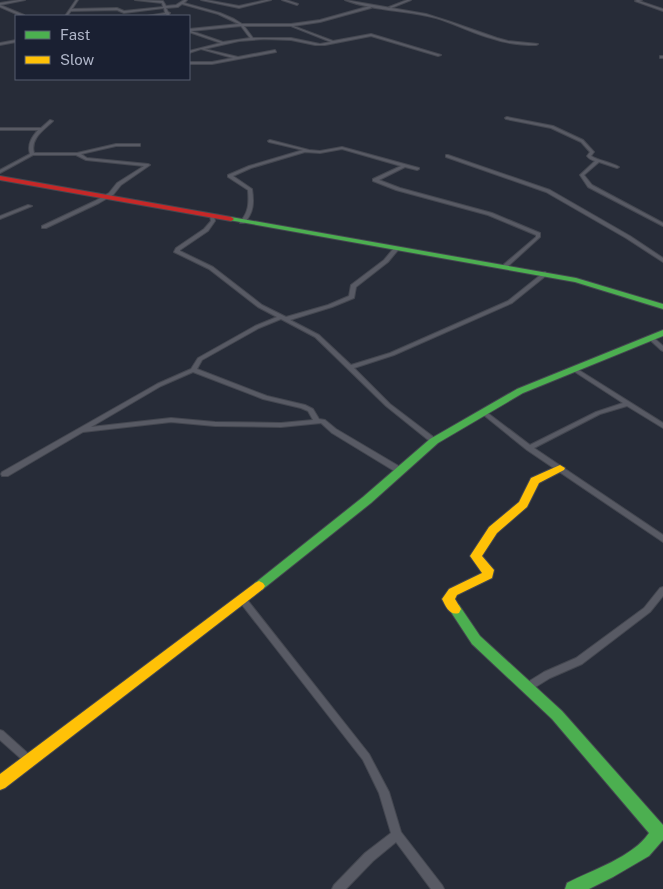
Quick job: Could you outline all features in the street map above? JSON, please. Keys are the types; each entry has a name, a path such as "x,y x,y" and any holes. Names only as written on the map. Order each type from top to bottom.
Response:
{"street":[{"path":"0,5 24,0"},
{"path":"67,15 77,0"},
{"path":"136,0 163,2 164,8 169,15"},
{"path":"70,10 117,9 124,12 164,8 186,0"},
{"path":"202,0 239,7 270,0"},
{"path":"216,3 224,0"},
{"path":"283,0 297,4"},
{"path":"346,0 439,19 502,42 536,44"},
{"path":"387,8 410,0"},
{"path":"641,0 636,2 663,10"},
{"path":"182,3 213,11 241,25 246,34 252,38"},
{"path":"0,5 21,15"},
{"path":"190,31 241,25 291,25 320,21 376,5"},
{"path":"213,11 227,6"},
{"path":"291,25 335,42"},
{"path":"190,31 222,42"},
{"path":"190,52 222,42 252,38 295,40 318,46 371,35 439,55"},
{"path":"0,39 10,42"},
{"path":"0,44 15,41"},
{"path":"5,43 15,46"},
{"path":"201,48 239,58"},
{"path":"190,63 212,64 276,51"},
{"path":"507,118 548,125 577,138 592,152 589,156 617,167"},
{"path":"32,154 30,145 51,121"},
{"path":"0,129 43,129"},
{"path":"270,141 307,150 305,152"},
{"path":"0,172 32,154 78,154 116,145 139,145"},
{"path":"242,222 248,218 251,208 250,190 230,174 305,152 320,152 344,148 417,169"},
{"path":"44,227 111,194 119,184 148,165 86,158 78,154"},
{"path":"447,156 548,191 641,244 663,260"},
{"path":"599,160 582,175 590,186 663,225"},
{"path":"405,165 376,180 398,189 490,214 538,234 538,237 504,267"},
{"path":"0,178 212,217 545,274 603,287 663,307"},
{"path":"0,218 30,206"},
{"path":"212,217 213,221 210,227 178,249 177,252 211,268 260,306 324,342 348,368 388,405 434,441"},
{"path":"5,474 159,385 193,370 200,359 257,327 322,309 352,297 353,286 386,261 396,249"},
{"path":"348,368 392,354 510,302 545,274"},
{"path":"0,783 242,599 359,506 434,441 520,391 663,332"},
{"path":"651,338 663,349"},
{"path":"574,369 663,426"},
{"path":"193,370 265,398 308,408 316,420"},
{"path":"529,448 598,413 626,404"},
{"path":"483,412 529,448 663,539"},
{"path":"84,430 171,420 215,424 281,425 316,420 323,421 334,431 399,470"},
{"path":"560,468 536,482 523,504 493,530 484,546 477,553 476,556 488,570 488,575 453,592 448,599 476,640 557,715 659,832 652,842 612,870 573,889"},
{"path":"526,688 546,675 579,660 647,610 663,590"},
{"path":"242,599 366,757 384,792 397,834 438,889"},
{"path":"0,734 30,761"},
{"path":"338,889 369,857 397,834"}],"traffic: fast":[{"path":"231,219 576,280 663,307"},
{"path":"259,586 367,500 434,441 520,391 663,333"},
{"path":"455,609 476,640 557,715 659,832 653,842 633,858 573,889"}],"traffic: slow":[{"path":"455,609 448,599 453,592 488,575 488,570 476,556 493,530 523,504 535,481 560,468"},
{"path":"0,783 259,586"}],"traffic: jam":[{"path":"0,178 231,219"}]}
